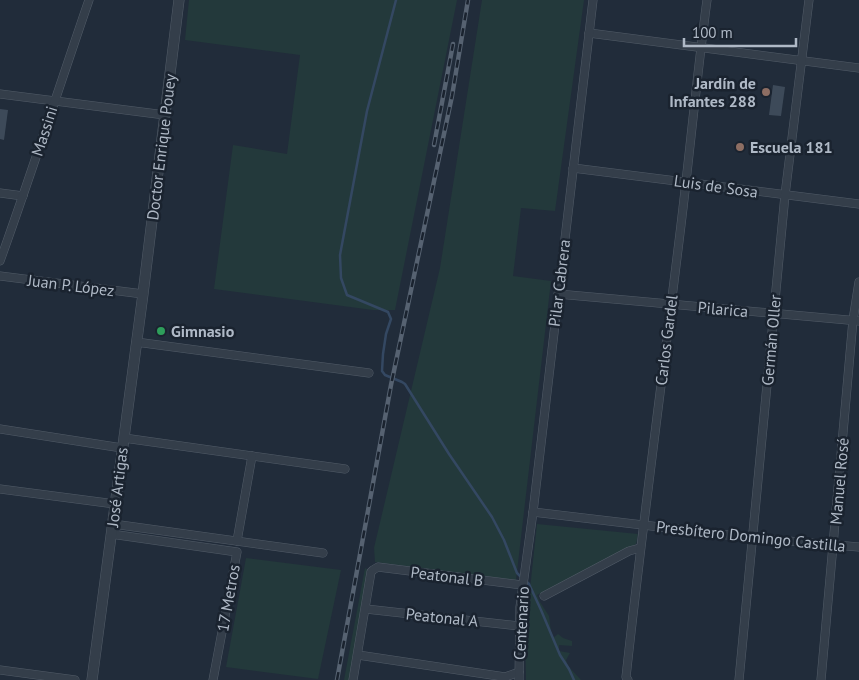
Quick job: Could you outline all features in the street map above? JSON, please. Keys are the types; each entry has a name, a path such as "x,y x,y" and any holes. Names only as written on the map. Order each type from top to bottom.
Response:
{"street":[{"name":"Massini","path":"0,261 24,196 89,0"},
{"name":"Doctor Enrique Pouey","path":"143,294 179,0"},
{"name":"Pilar Cabrera","path":"525,566 593,0"},
{"name":"Carlos Gardel","path":"628,680 626,677 640,548 707,0"},
{"name":"Germán Oller","path":"739,680 785,195 809,0"},
{"path":"589,33 859,68"},
{"path":"0,94 165,115"},
{"name":"Luis de Sosa","path":"573,168 859,204"},
{"path":"0,193 24,196"},
{"name":"Juan P. López","path":"0,276 143,294"},
{"name":"Manuel Rosé","path":"820,680 859,282"},
{"name":"José Artigas","path":"92,680 143,294"},
{"name":"Pilarica","path":"558,294 856,320"},
{"path":"136,342 369,374"},
{"path":"0,430 252,456 345,469"},
{"path":"237,541 252,456"},
{"path":"0,489 115,504"},
{"name":"Presbítero Domingo Castilla","path":"532,512 753,538 859,547"},
{"path":"112,529 237,541 323,553"},
{"name":"17 Metros","path":"112,529 237,552 213,680"},
{"path":"544,596 629,551 640,548"},
{"name":"Centenario","path":"519,676 519,626 525,566"},
{"name":"Peatonal B","path":"366,609 371,572 378,567 522,584"},
{"path":"353,680 366,609"},
{"name":"Peatonal A","path":"366,609 519,626"},
{"path":"358,655 505,677 519,676"},
{"path":"0,670 75,680"}],"green space":[{"path":"189,0 457,0 395,310 373,310 214,289 233,145 287,154 300,55 185,40"},
{"path":"482,0 584,0 555,211 521,208 513,276 551,281 516,580 375,562 374,548 440,268"},
{"path":"537,524 638,534 636,544 537,595 549,616 552,639 558,634 572,641 572,646 559,645 559,651 570,653 566,660 568,666 581,680 526,680 525,635"},
{"path":"246,558 341,570 318,679 226,667"},
{"path":"365,568 368,570 367,578 349,680 344,680"}],"building":[{"path":"773,85 785,87 781,116 769,115"},
{"path":"0,109 8,110 4,140 0,139"}],"waterway":[{"path":"396,0 367,111 340,255 341,278 347,295 388,312 391,319 386,334 382,371 385,375 405,384 492,517 504,540 517,573 522,578"},
{"path":"526,581 541,610 560,655 574,680"}],"railway":[{"path":"337,680 391,385 452,96 468,0"},
{"path":"434,145 453,44"}],"place":[{"name":"Jardín de Infantes 288","path":"766,92"},
{"name":"Escuela 181","path":"740,147"},
{"name":"Gimnasio","path":"161,331"}]}
